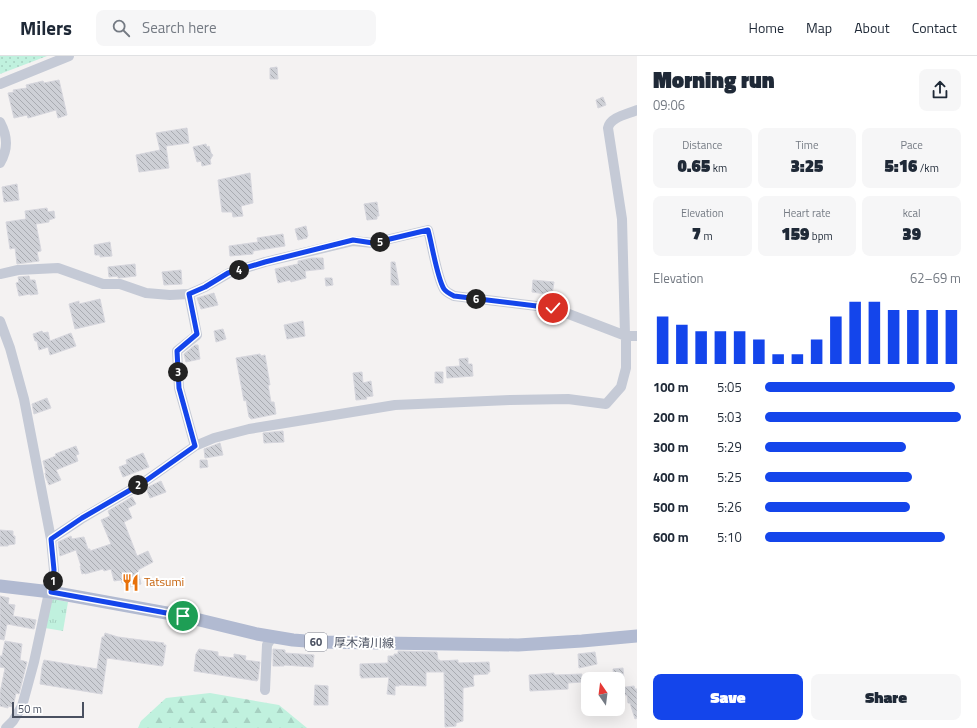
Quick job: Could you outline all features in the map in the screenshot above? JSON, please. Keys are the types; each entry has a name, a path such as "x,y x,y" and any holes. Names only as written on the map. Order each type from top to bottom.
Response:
{"main road":[{"name":"厚木清川線","path":"0,586 51,592 183,616 272,637 319,642 518,645 637,636"}],"street":[{"path":"0,84 69,56"},
{"path":"51,539 82,518 144,482 195,446 214,438 249,429 395,405 568,399 606,404 621,387 626,368 622,218 608,128 612,121 637,110"},
{"path":"0,122 6,135 4,156 0,163"},
{"path":"0,274 18,270 58,268 103,284 120,284 146,293 170,295 189,294 205,287 228,273 265,262 353,240 373,243 428,230 440,280 444,289 449,294 454,296 553,308 626,335 637,336"},
{"path":"189,294 197,334 177,351 179,388 195,446"},
{"path":"0,321 12,354 24,399 51,539 54,570 51,592 48,597 34,662 22,706 6,728"},
{"path":"265,690 267,645 272,637"}],"green space":[{"path":"0,56 47,56 0,74"},
{"path":"53,599 68,602 63,631 45,628 49,602"},
{"path":"210,693 279,705 307,728 138,728 141,721 166,698"}],"building":[{"path":"277,67 278,79 270,79 270,68"},
{"path":"59,80 67,115 58,118 56,110 28,118 27,115 14,118 8,93 14,92 13,90 27,88 26,85 43,81 44,83"},
{"path":"603,97 606,105 598,108 596,100"},
{"path":"187,128 189,143 166,146 169,168 139,172 136,155 160,150 156,133"},
{"path":"206,144 207,147 209,146 213,155 210,160 211,164 202,166 201,161 197,162 193,147"},
{"path":"250,173 253,203 241,206 243,216 233,217 232,212 222,212 218,180"},
{"path":"17,184 19,200 4,202 2,187"},
{"path":"377,202 379,216 377,216 377,219 367,220 364,204"},
{"path":"47,208 48,212 54,211 55,218 49,220 49,222 36,224 41,250 37,252 39,261 17,264 15,248 10,249 6,222 26,219 25,211"},
{"path":"306,226 307,238 298,240 295,229"},
{"path":"283,234 285,246 253,251 253,254 230,256 229,246 258,242 257,238"},
{"path":"110,242 112,256 100,257 100,255 95,255 94,245"},
{"path":"312,258 323,258 324,269 305,271 306,278 291,282 290,280 278,283 275,269 298,264 298,261"},
{"path":"391,262 395,262 399,285 391,285"},
{"path":"135,264 136,276 119,278 118,276 109,277 108,267"},
{"path":"181,270 182,284 164,285 162,272"},
{"path":"29,276 30,280 35,280 38,294 19,296 16,283 19,282 18,277"},
{"path":"325,278 332,278 333,285 326,286"},
{"path":"533,280 554,282 552,295 532,292"},
{"path":"214,293 218,305 201,309 197,298"},
{"path":"100,299 105,322 75,329 69,304 79,301 79,304"},
{"path":"303,321 305,336 287,339 284,325"},
{"path":"223,329 226,339 216,342 214,331"},
{"path":"42,331 43,333 48,332 50,341 71,333 76,346 50,355 48,347 39,350 37,341 35,341 33,334"},
{"path":"195,345 198,345 200,359 186,362 184,354"},
{"path":"260,354 261,356 265,355 271,402 274,402 276,414 251,419 249,417 246,400 244,401 236,358"},
{"path":"468,358 468,364 472,364 473,376 447,378 446,367 460,366 459,359"},
{"path":"362,372 363,383 371,381 373,396 366,397 367,399 356,400 353,373"},
{"path":"435,372 443,372 443,383 435,383"},
{"path":"47,398 51,408 34,414 32,404"},
{"path":"283,431 284,442 264,443 263,433"},
{"path":"220,443 223,455 205,458 204,449"},
{"path":"76,446 79,454 76,455 78,461 56,470 61,480 49,485 46,478 43,461 56,456 55,454"},
{"path":"143,453 149,467 123,477 119,467 127,464 126,460"},
{"path":"200,460 207,460 208,467 200,468"},
{"path":"161,481 166,492 150,498 146,488"},
{"path":"132,497 136,504 128,508 132,518 124,522 137,556 148,551 153,562 138,570 141,584 130,587 129,584 127,585 122,583 121,580 114,581 111,569 104,571 103,569 82,574 76,550 60,556 58,542 71,536 72,539 84,537 90,551 111,544 101,520 110,516 108,511"},
{"path":"0,530 13,531 13,536 15,536 15,544 0,546"},
{"path":"0,596 9,598 8,604 15,605 13,616 36,620 34,629 7,624 4,640 0,639"},
{"path":"105,633 118,637 164,643 163,645 166,645 163,665 107,658 102,694 40,684 44,660 97,669 102,637 104,637"},
{"path":"5,641 22,644 20,660 27,662 19,694 16,693 13,707 8,706 8,708 0,706 0,693 5,668 0,667 0,656 2,656"},
{"path":"199,649 218,652 218,656 234,658 234,654 246,656 245,660 260,662 257,681 194,671 196,654"},
{"path":"273,649 285,650 285,653 314,655 313,667 284,665 273,666"},
{"path":"398,651 437,652 438,660 440,661 458,660 458,663 489,662 490,672 488,672 488,674 473,675 474,686 463,688 463,721 456,723 456,726 445,727 444,672 426,672 426,686 395,686 395,695 387,694 389,677 361,678 360,664 388,663 388,656 398,654"},
{"path":"595,652 597,664 579,668 578,654"},
{"path":"623,668 623,672 613,672 613,669"},
{"path":"554,673 554,675 581,674 581,682 568,683 568,689 530,691 529,675"},
{"path":"315,685 328,686 328,705 314,705"},
{"path":"634,686 635,689 637,689 637,718 635,719 630,703 628,703 627,695 625,695 625,687"}],"place":[{"name":"Tatsumi","path":"131,582"}],"route":[{"path":"183,616 51,592 54,570 51,539 82,518 144,482 195,446 179,388 177,351 197,334 189,294 205,287 228,273 265,262 353,240 373,243 428,230 440,280 444,289 449,294 454,296 553,308"}]}
